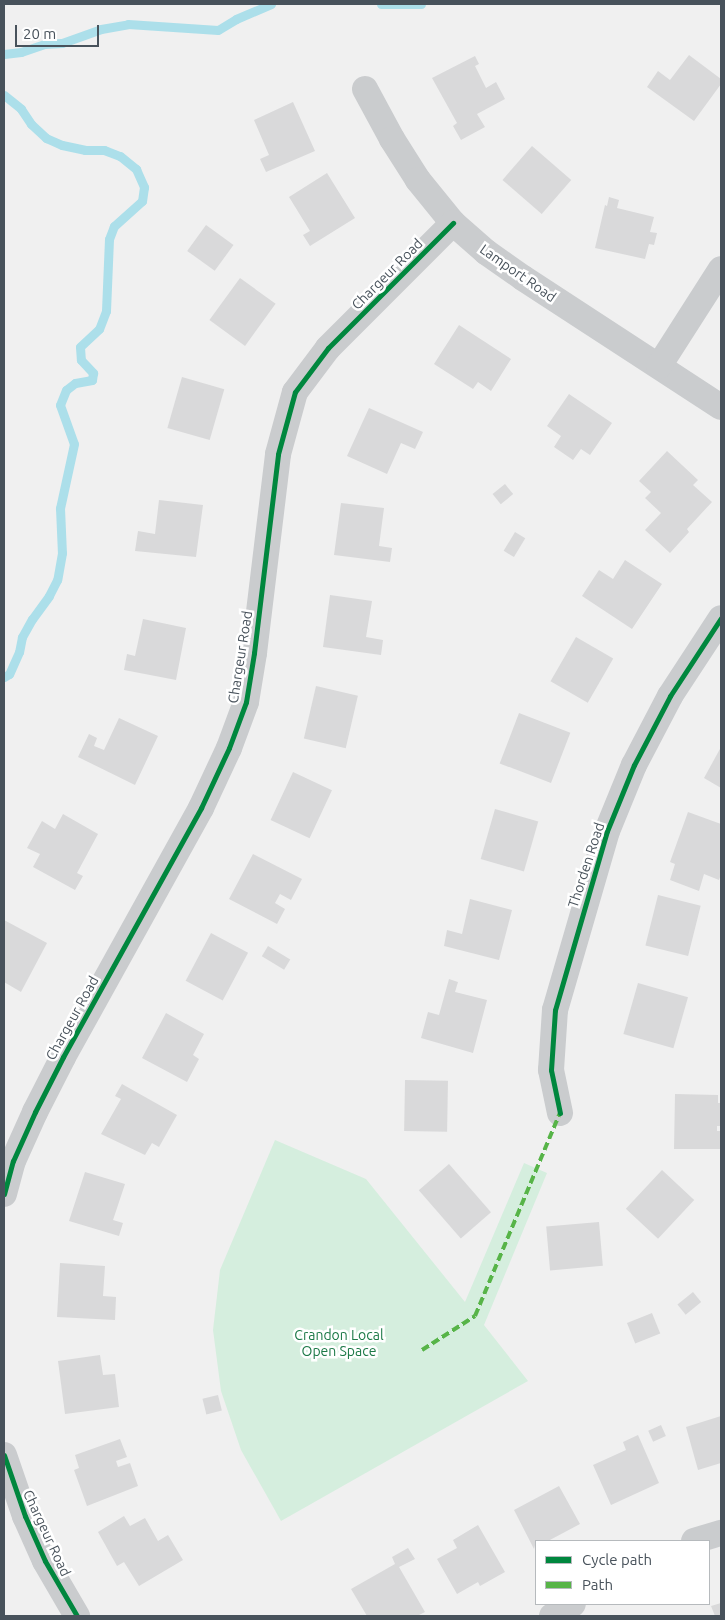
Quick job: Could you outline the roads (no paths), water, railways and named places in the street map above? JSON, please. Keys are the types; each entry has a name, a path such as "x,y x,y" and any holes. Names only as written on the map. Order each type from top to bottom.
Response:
{"street":[{"name":"Lamport Road","path":"365,89 392,139 418,180 453,223 486,252 523,278 721,407"},
{"name":"Chargeur Road","path":"4,1194 14,1160 35,1112 63,1057 200,808 228,748 246,702 254,653 278,454 295,392 328,348 453,223"},
{"path":"659,366 721,269"},
{"name":"Thorden Road","path":"560,1113 551,1070 556,1010 607,831 634,765 670,696 721,618"},
{"name":"Chargeur Road","path":"4,1455 25,1516 45,1561 77,1616"},
{"path":"697,1540 721,1532"},
{"path":"552,1616 571,1605"}],"waterway":[{"path":"4,54 21,52 44,44 62,43 101,29 128,24 218,30 236,19 271,4"},
{"path":"381,4 421,4"},
{"path":"4,95 21,109 31,124 46,138 62,145 85,150 104,150 120,156 136,169 144,187 142,201 114,226 109,239 106,311 99,329 80,347 81,360 93,373 92,380 75,383 66,390 60,405 74,444 60,508 62,553 57,580 49,596 32,619 22,637 19,652 9,674 4,677"}],"park label":[{"name":"Crandon Local Open Space","path":"339,1344"}]}
